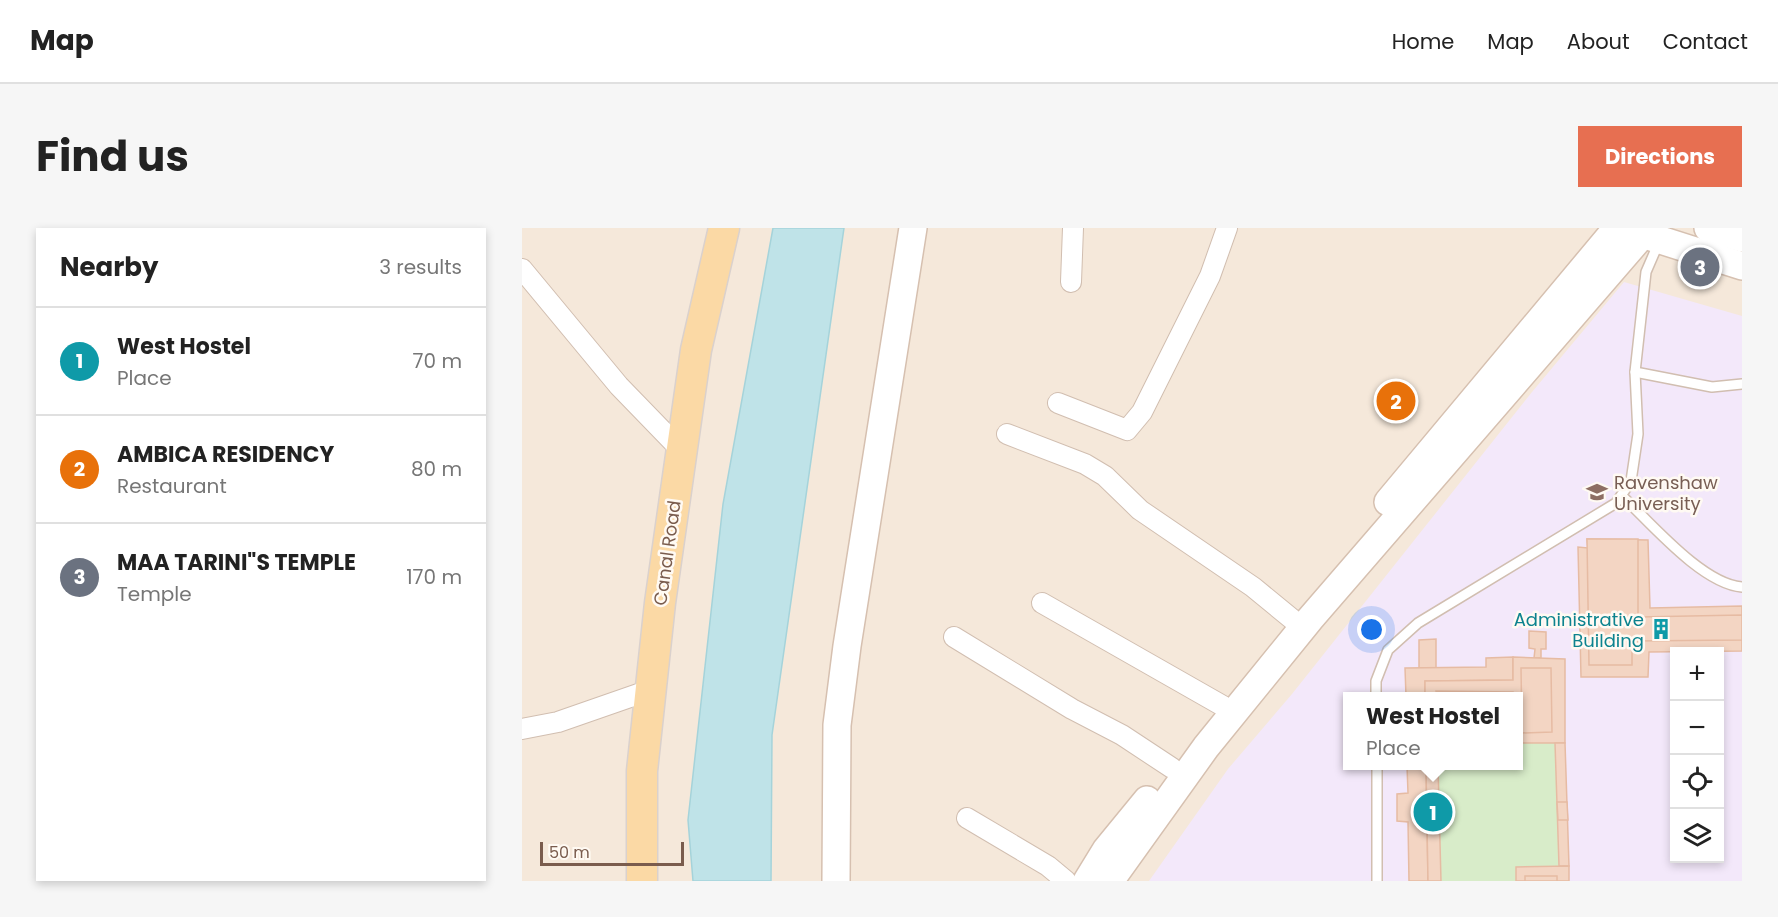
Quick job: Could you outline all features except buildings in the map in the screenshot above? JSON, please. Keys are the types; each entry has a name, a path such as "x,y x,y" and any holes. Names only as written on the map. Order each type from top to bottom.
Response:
{"main road":[{"name":"Canal Road","path":"642,881 642,771 650,690 696,350 724,228"}],"street":[{"path":"836,881 837,725 847,646 913,228"},
{"path":"1071,282 1073,228"},
{"path":"1058,403 1127,430 1142,412 1205,286 1227,228"},
{"path":"1708,228 1742,238"},
{"path":"1637,231 1742,266"},
{"path":"1087,881 1106,850 1413,470 1637,231"},
{"path":"1110,881 1206,747 1302,628 1637,231"},
{"path":"524,275 619,386 682,451"},
{"path":"1007,434 1085,464 1105,476 1140,510 1253,587 1292,619"},
{"path":"1042,603 1223,706"},
{"path":"954,637 1072,709 1122,735 1172,768"},
{"path":"522,729 558,722 650,690"},
{"path":"967,818 1048,866 1066,881"}],"lane":[{"path":"1376,692 1376,681 1388,650 1418,623 1616,503 1631,481 1638,434 1635,372 1646,272 1637,231"},
{"path":"1635,372 1712,387 1742,384"},
{"path":"1622,496 1685,558 1709,573 1742,587"},
{"path":"1377,770 1377,881"}],"shaded area":[{"path":"522,228 1742,228 1742,881 522,881"},
{"name":"Ravenshaw University","path":"1624,282 1742,316 1742,881 1149,881 1228,769 1292,694 1532,392"}],"green space":[{"path":"1436,691 1513,692 1436,692"},
{"path":"1523,743 1555,743 1559,866 1517,867 1516,881 1441,881 1438,770 1523,770"}],"water":[{"path":"773,228 844,228 772,735 771,881 693,881 688,820 723,504"}],"place":[{"name":"MAA TARINI\"S TEMPLE","path":"1700,267"},
{"name":"AMBICA RESIDENCY","path":"1396,401"},
{"name":"Ravenshaw University","path":"1597,492"},
{"name":"Administrative Building","path":"1661,629"},
{"name":"West Hostel","path":"1433,812"}]}
